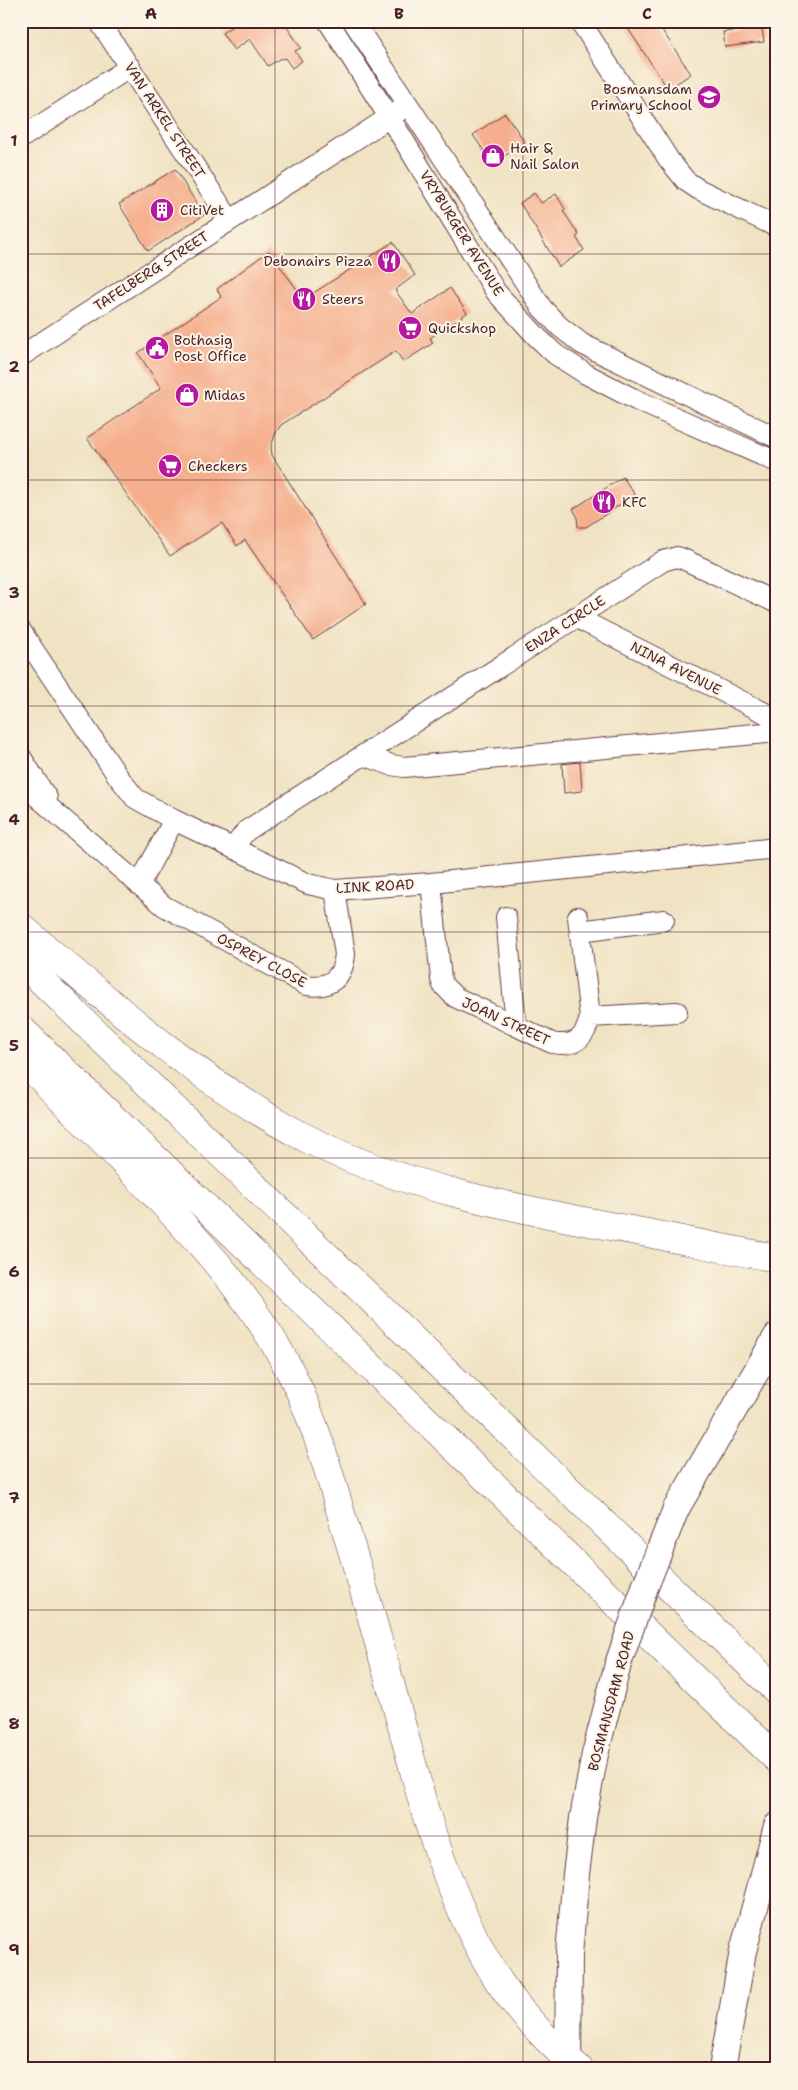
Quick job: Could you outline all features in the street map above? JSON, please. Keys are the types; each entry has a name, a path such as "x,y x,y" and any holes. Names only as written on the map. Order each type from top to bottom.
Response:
{"highway":[{"path":"21,927 118,1010 179,1058 231,1095 304,1137 376,1168 449,1190 532,1211 777,1258"},
{"path":"21,961 777,1691"},
{"path":"21,1029 777,1759"},
{"path":"21,1058 172,1213 222,1268 266,1329 283,1358 300,1392 324,1457 425,1811 437,1850 457,1900 493,1972 518,2008 571,2065"}],"main road":[{"name":"BOSMANSDAM ROAD","path":"571,2065 569,1954 583,1818 595,1754 618,1664 645,1587 676,1509 777,1336"},
{"path":"722,2069 743,1951 776,1827"}],"street":[{"name":"VAN ARKEL STREET","path":"99,21 230,220"},
{"name":"VRYBURGER AVENUE","path":"328,21 496,292 522,322 555,354 586,374 636,400 777,462"},
{"name":"VRYBURGER AVENUE","path":"353,21 527,287 542,308 559,326 582,344 777,438"},
{"path":"580,21 669,160 686,180 698,189 777,227"},
{"path":"21,138 130,67"},
{"name":"TAFELBERG STREET","path":"21,356 408,106"},
{"name":"ENZA CIRCLE","path":"234,847 246,831 663,561 677,557 777,603"},
{"name":"NINA AVENUE","path":"575,617 777,720"},
{"name":"LINK ROAD","path":"21,630 129,792 142,804 308,884 335,890 431,883 777,848"},
{"path":"364,755 391,765 404,767 777,732"},
{"name":"OSPREY CLOSE","path":"21,757 59,817"},
{"name":"OSPREY CLOSE","path":"21,784 164,906 306,985 317,987 326,985 336,978 344,964 345,954 335,890"},
{"path":"139,885 174,820"},
{"name":"JOAN STREET","path":"431,883 441,979 443,985 455,997 552,1044 567,1045 573,1043 585,1033 590,1017"},
{"path":"506,917 516,1025"},
{"path":"664,920 579,924 590,1017 677,1012"}],"building":[{"path":"240,21 283,21 301,48 295,51 302,61 292,68 285,58 281,58 268,66 250,39 234,50 222,33"},
{"path":"623,21 676,21 662,30 691,74 668,89"},
{"path":"762,28 764,42 725,47 723,32"},
{"path":"505,113 525,142 493,164 473,135"},
{"name":"CitiVet","path":"175,169 204,215 148,251 119,204"},
{"path":"534,193 541,203 556,194 565,209 563,211 579,235 576,237 584,250 559,267 520,203"},
{"path":"393,242 415,275 395,290 412,314 450,288 467,313 430,338 433,343 403,362 396,351 281,425 276,432 271,447 272,455 366,604 313,640 245,540 237,546 222,523 170,556 87,438 161,388 138,353 221,297 217,289 269,251 304,299"},
{"name":"KFC","path":"623,477 635,495 586,527 578,527 577,516 573,509"},
{"path":"580,762 582,791 564,793 562,764"}],"place":[{"name":"Bosmansdam Primary School","path":"709,97"},
{"name":"Hair & Nail Salon","path":"493,156"},
{"name":"CitiVet","path":"162,210"},
{"name":"Debonairs Pizza","path":"389,261"},
{"name":"Steers","path":"304,299"},
{"name":"Quickshop","path":"410,328"},
{"name":"Bothasig Post Office","path":"157,348"},
{"name":"Midas","path":"187,395"},
{"name":"Checkers","path":"170,466"},
{"name":"KFC","path":"604,502"}]}
